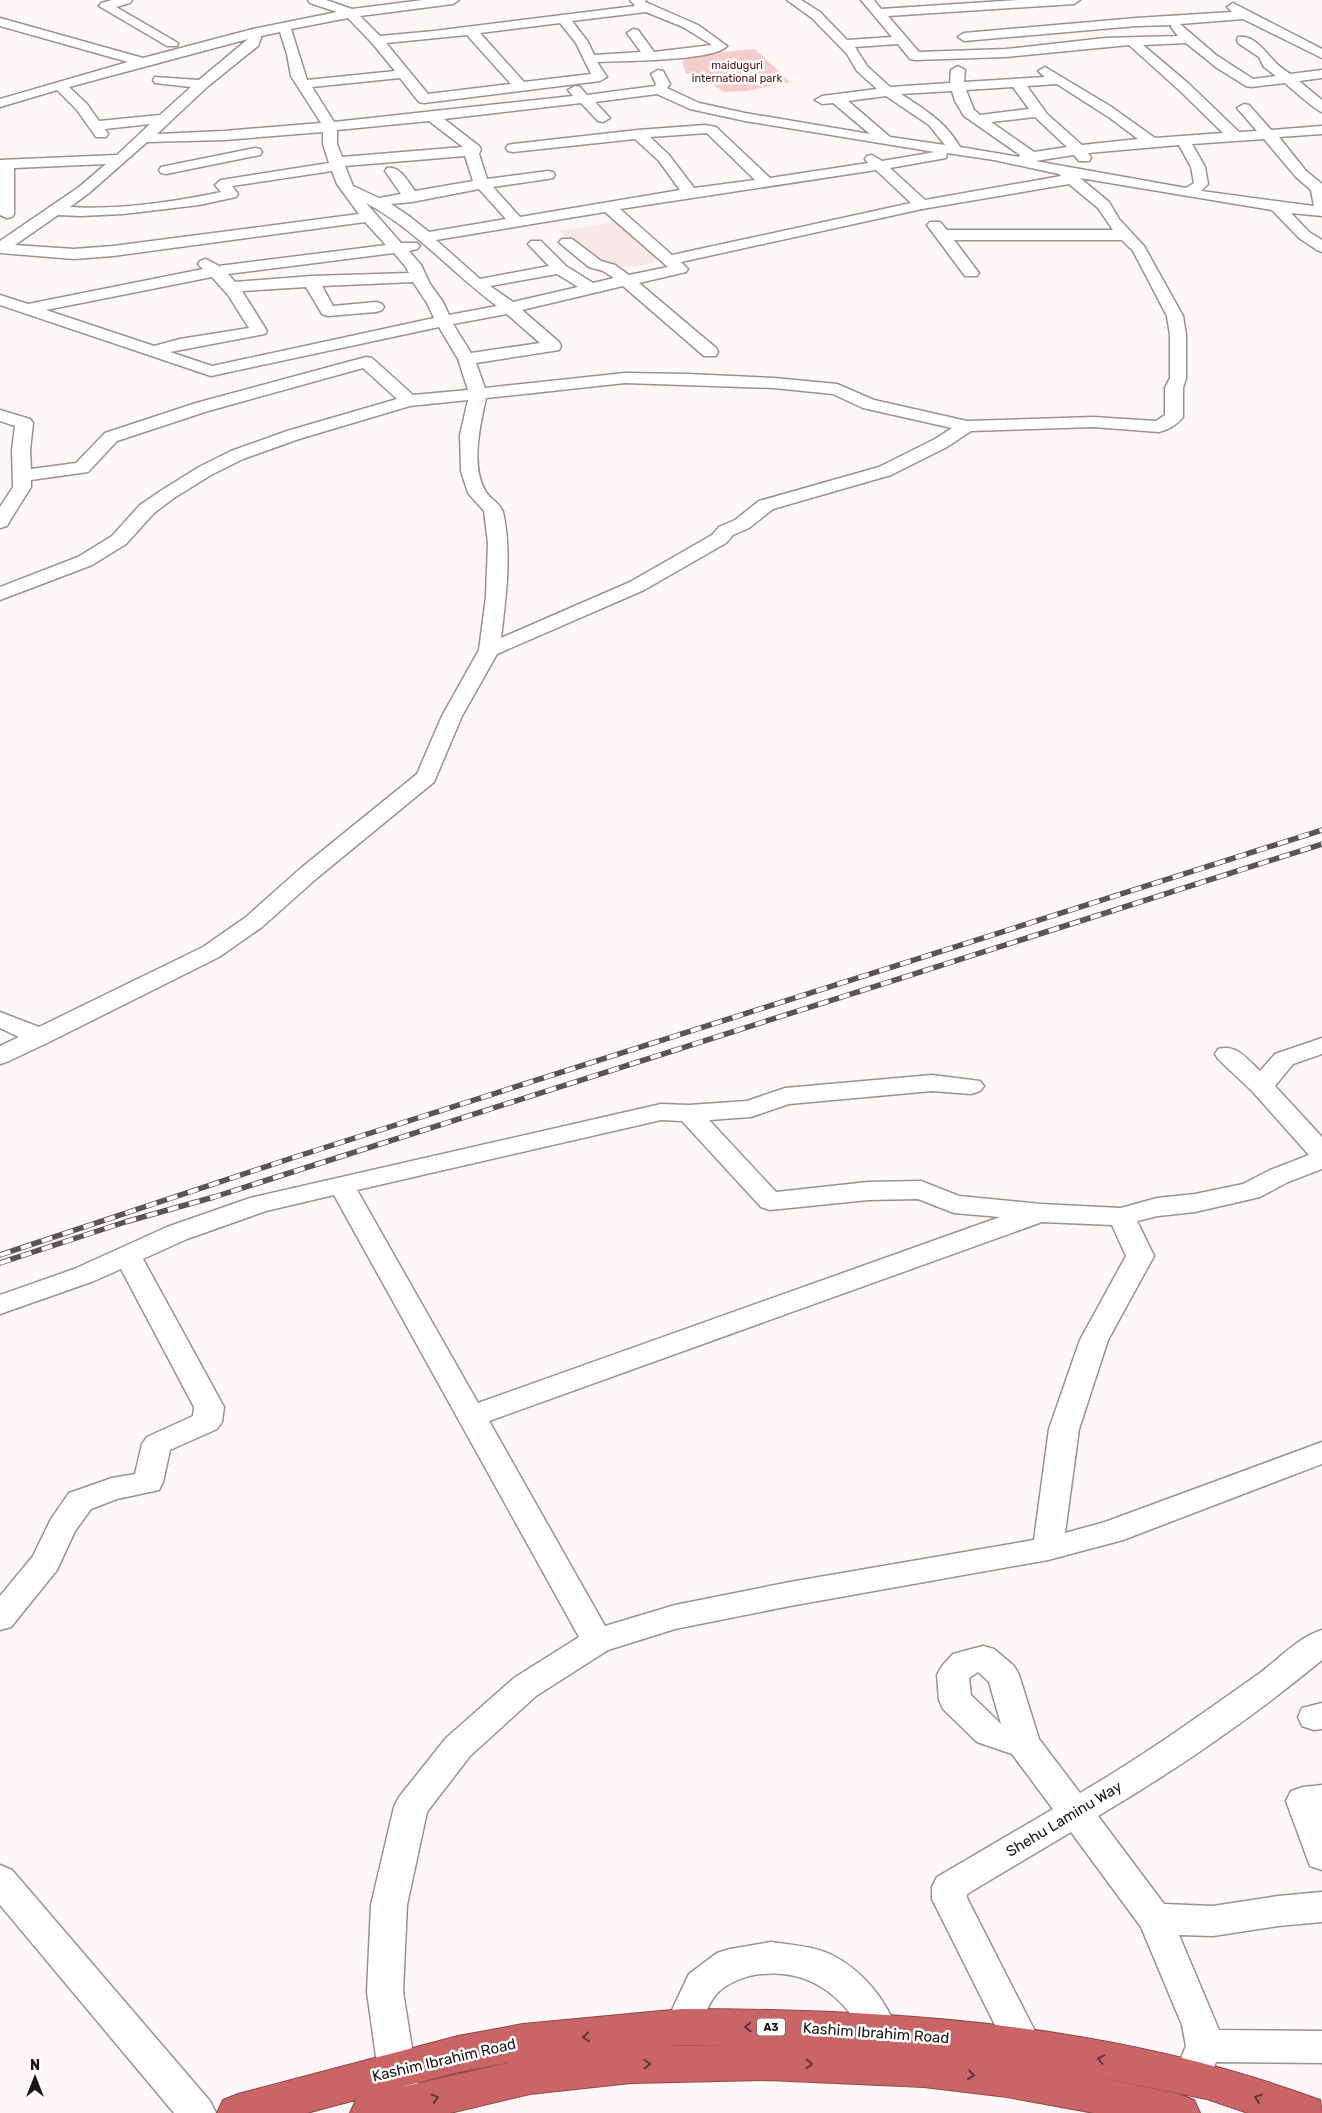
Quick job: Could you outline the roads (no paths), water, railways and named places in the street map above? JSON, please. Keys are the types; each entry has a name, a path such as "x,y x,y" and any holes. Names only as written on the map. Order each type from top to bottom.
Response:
{"highway":[{"name":"Kashim Ibrahim Road","path":"390,2096 458,2054 523,2042 682,2027 793,2027 935,2035 1088,2056 1192,2079 1305,2113"},
{"name":"Kashim Ibrahim Road","path":"238,2113 463,2090 539,2075 632,2065 768,2062 924,2069 1007,2079 1082,2092 1192,2079"}],"street":[{"path":"105,6 126,0"},
{"path":"314,0 345,8 378,40 424,99 600,76 582,42 563,18"},
{"path":"2,102 345,8 453,0"},
{"path":"793,0 816,15 852,52 862,68 888,91 938,126 957,151"},
{"path":"868,0 915,56 1016,52 1132,41 1212,41"},
{"path":"904,0 916,10"},
{"path":"879,14 1074,0"},
{"path":"1222,0 1245,15 1322,54"},
{"path":"90,2 105,6 172,42"},
{"path":"378,40 471,31 644,4 685,24 721,46 714,50 589,58"},
{"path":"946,39 1136,22 1245,15"},
{"path":"1171,21 1192,41 1243,80 1250,83 1322,74"},
{"path":"0,22 144,62"},
{"path":"962,22 976,37 983,53"},
{"path":"284,26 294,54 298,76 330,127 330,144 338,164 340,176 347,189 375,210 428,240 477,284 510,308 553,346 466,359"},
{"path":"8,38 30,30"},
{"path":"471,31 520,86"},
{"path":"0,248 84,190 121,159 162,119 253,43 255,38 252,33"},
{"path":"633,33 650,55"},
{"path":"1228,40 1288,37"},
{"path":"1243,40 1264,55 1269,64 1322,108"},
{"path":"844,44 919,41"},
{"path":"1132,41 1236,137"},
{"path":"1016,52 1126,123 1138,135 1153,143"},
{"path":"948,54 959,60 958,85 965,107 969,113 1032,157"},
{"path":"303,84 403,74"},
{"path":"658,74 663,84 659,90"},
{"path":"160,80 202,84"},
{"path":"886,140 829,99 888,91 958,85 1058,80"},
{"path":"567,81 603,118"},
{"path":"1017,83 1026,91 1042,117 1079,150 1091,168 1091,176"},
{"path":"60,86 82,107 97,130 162,119"},
{"path":"143,138 251,134 330,127 433,117 659,90 696,106 851,135 1015,160 1068,175 1091,176 1188,193 1321,212 1322,200 1318,184 1301,174 1244,108"},
{"path":"938,126 1039,112"},
{"path":"433,117 474,149 471,151 472,159 478,169 482,184 518,223"},
{"path":"513,148 638,134 698,129 711,130 766,182"},
{"path":"1015,160 1079,150 1322,130"},
{"path":"251,134 255,152 270,178"},
{"path":"638,134 664,158 690,194"},
{"path":"851,135 854,144 919,205 971,273"},
{"path":"1183,141 1194,158 1202,177 1201,184 1188,193"},
{"path":"54,210 99,212 199,201 231,194 222,185 226,183 270,178 338,164 471,151"},
{"path":"25,310 217,271 399,248 428,240 518,223 690,194 878,166 957,151"},
{"path":"166,170 255,152"},
{"path":"7,214 5,202 8,188 4,164 121,159"},
{"path":"392,171 412,198"},
{"path":"0,248 74,254 185,242 375,210 412,198 482,184 548,175"},
{"path":"670,261 919,205 1068,175"},
{"path":"0,594 85,561 119,540 147,509 168,494 205,471 237,455 292,435 409,401 625,378 774,383 837,389 868,404 967,426 1093,422 1159,427 1174,417 1174,388 1178,378 1178,336 1175,316 1139,249 1113,221 1104,205 1068,175"},
{"path":"1276,206 1304,235 1322,247"},
{"path":"0,300 25,310 212,371 330,344 510,308 680,269 610,208"},
{"path":"0,1056 211,952 254,922 316,867 426,776 452,716 489,650 496,596 497,558 493,510 476,493 470,471 469,435 478,393 466,359 435,302 422,285 413,265 399,248 375,210"},
{"path":"942,235 1125,235"},
{"path":"151,352 180,344 259,331 232,287 217,271 194,254 185,242"},
{"path":"567,242 595,264 608,268 626,280 710,352"},
{"path":"536,244 560,269 591,288"},
{"path":"477,284 560,269"},
{"path":"232,287 420,277"},
{"path":"312,282 314,290 328,311 376,307"},
{"path":"22,476 82,468 111,437 202,407 366,362 409,401"},
{"path":"0,415 24,423 21,450 22,487 5,506 0,522"},
{"path":"489,650 637,586 719,539 726,531 742,524 766,505 885,471 941,443 967,426"},
{"path":"0,1019 40,1037"},
{"path":"1261,1086 1284,1059 1322,1045"},
{"path":"1227,1054 1261,1086 1322,1153"},
{"path":"0,1305 84,1276 177,1234 259,1204 661,1112 751,1109 785,1096 932,1083 971,1086"},
{"path":"689,1112 770,1201 868,1191 921,1190 954,1204 1041,1213 1121,1217 1157,1207 1194,1203 1251,1191 1279,1176 1322,1159"},
{"path":"342,1186 597,1641"},
{"path":"472,1416 1041,1213"},
{"path":"1048,1549 1064,1429 1094,1340 1140,1256 1121,1217"},
{"path":"0,1618 46,1562 62,1527 80,1501 112,1489 148,1482 157,1444 207,1422 209,1407 185,1366 128,1256"},
{"path":"390,2096 385,1992 389,1905 411,1807 458,1747 525,1687 597,1641 675,1617 790,1594 1048,1549 1112,1532 1322,1453"},
{"name":"Shehu Laminu Way","path":"1026,2049 950,1899 949,1887 1146,1771 1285,1672 1322,1642"},
{"path":"1024,1744 1154,1919 1200,2025 1192,2079 1322,2047"},
{"path":"1322,1799 1303,1801 1322,1856"},
{"path":"0,1880 197,2113"},
{"path":"1154,1919 1213,1921 1278,1911 1322,1908"},
{"path":"682,2027 702,1985 730,1964 771,1957 819,1966 854,1991 874,2016 881,2032"}],"railway":[{"path":"0,1255 292,1158 1322,830"},
{"path":"0,1263 125,1222 214,1197 1322,844"}],"park label":[{"name":"maiduguri international park","path":"737,71"}]}
